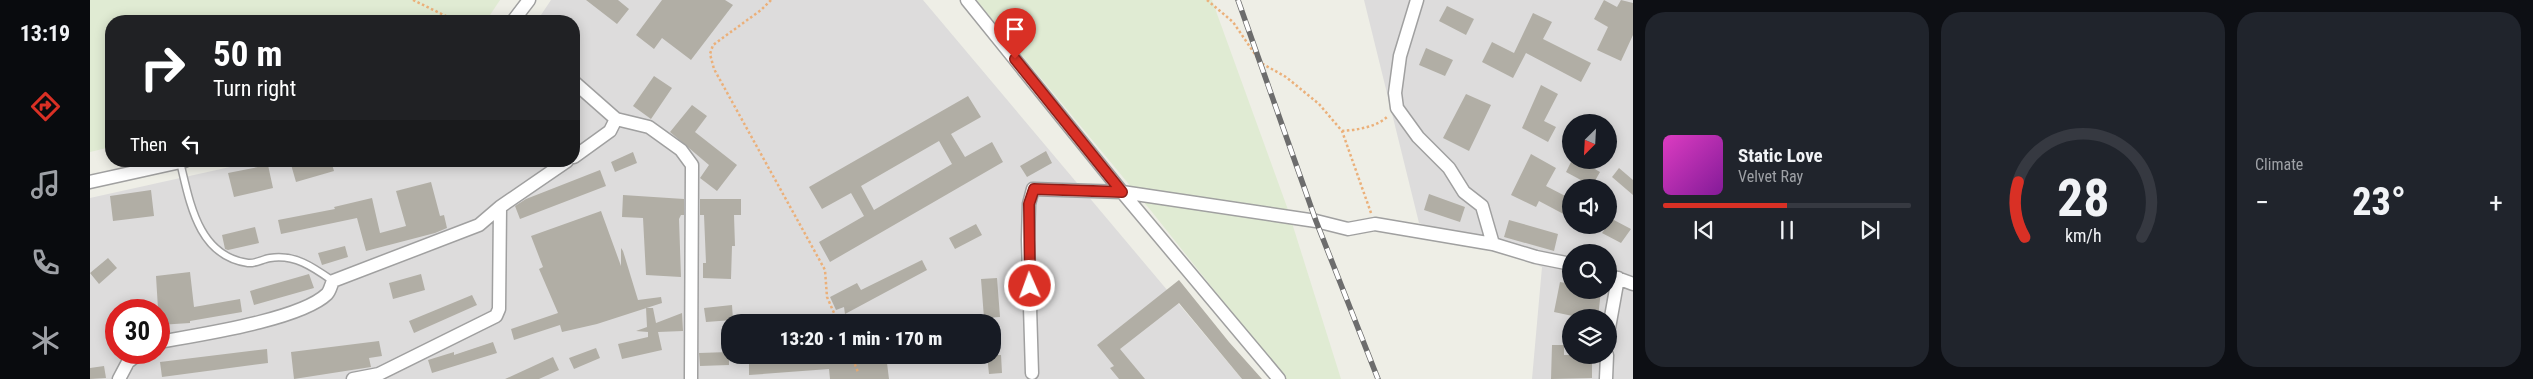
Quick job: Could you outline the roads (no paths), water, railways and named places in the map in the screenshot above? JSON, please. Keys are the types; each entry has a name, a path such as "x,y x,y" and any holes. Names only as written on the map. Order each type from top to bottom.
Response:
{"street":[{"path":"518,15 529,0"},
{"path":"967,0 1122,192 1279,379"},
{"path":"1417,0 1400,56 1395,93 1397,108 1418,137 1448,168 1464,192 1482,206 1493,244"},
{"path":"580,87 616,119 649,127 681,150 692,165 691,379"},
{"path":"580,153 610,131 616,119"},
{"path":"90,182 159,167"},
{"path":"170,340 263,320 312,305 328,293 333,281 479,225 500,207 558,167"},
{"path":"1032,373 1028,240 1029,204 1034,189 1122,192 1316,221 1348,230 1374,224 1493,244 1536,257 1562,262"},
{"path":"354,379 379,374 496,316 499,309 500,207"},
{"path":"1617,278 1633,284"},
{"path":"119,379 127,364"},
{"path":"1606,379 1607,364"}],"lane":[{"path":"183,167 190,204 206,239 221,255 249,263 272,258 298,259 333,281"}],"railway":[{"path":"1238,0 1316,221 1378,379"}]}
